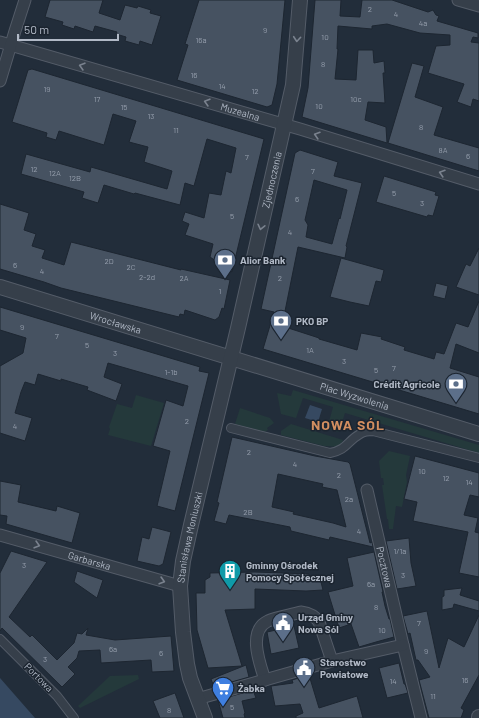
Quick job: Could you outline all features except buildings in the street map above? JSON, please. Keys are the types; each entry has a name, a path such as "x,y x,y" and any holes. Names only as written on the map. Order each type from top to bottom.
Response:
{"street":[{"path":"0,81 5,43 25,0"},
{"name":"Zjednoczenia","path":"231,357 293,85 300,0"},
{"path":"458,0 479,6"},
{"name":"Muzealna","path":"5,43 479,184"},
{"name":"Wrocławska","path":"0,287 231,357"},
{"name":"Plac Wyzwolenia","path":"231,357 479,434"},
{"name":"Stanisława Moniuszki","path":"204,718 190,678 187,664 182,632 180,586 183,561 191,525 231,357"},
{"path":"231,428 330,453 338,452 360,433 373,430 479,458"},
{"name":"Pocztowa","path":"366,490 421,718"},
{"name":"Garbarska","path":"0,534 180,586"},
{"path":"265,680 256,647 256,641 260,628 267,622 301,612 306,612 316,617 332,661"},
{"name":"Portowa","path":"0,638 57,696 74,718"},
{"path":"197,699 332,661 403,645"}],"green space":[{"path":"293,390 479,445 479,453 345,413 339,432 327,429 333,407 303,398 296,418 281,414 277,393 291,396"},
{"path":"136,395 164,403 151,446 108,435 110,429 109,427 117,404 132,408"},
{"path":"240,408 270,418 274,423 267,428 268,430 265,432 235,424"},
{"path":"291,424 343,440 341,447 324,446 281,435 281,431"},
{"path":"389,451 410,456 402,507 396,506 393,529 389,529 382,485 384,485 383,478 381,478 379,461"},
{"path":"138,675 139,679 80,708 78,706 110,676"}],"water":[{"path":"310,405 322,409 318,422 305,418"},
{"path":"0,678 35,718 0,718"}],"place":[{"name":"Alior Bank","path":"225,280"},
{"name":"PKO BP","path":"281,340"},
{"name":"Crédit Agricole","path":"456,404"},
{"name":"Gminny Ośrodek Pomocy Społecznej","path":"230,590"},
{"name":"Urząd Gminy Nowa Sól","path":"283,642"},
{"name":"Starostwo Powiatowe","path":"304,688"},
{"name":"Żabka","path":"223,708"}],"district":[{"name":"NOWA SÓL","path":"348,425"}]}
